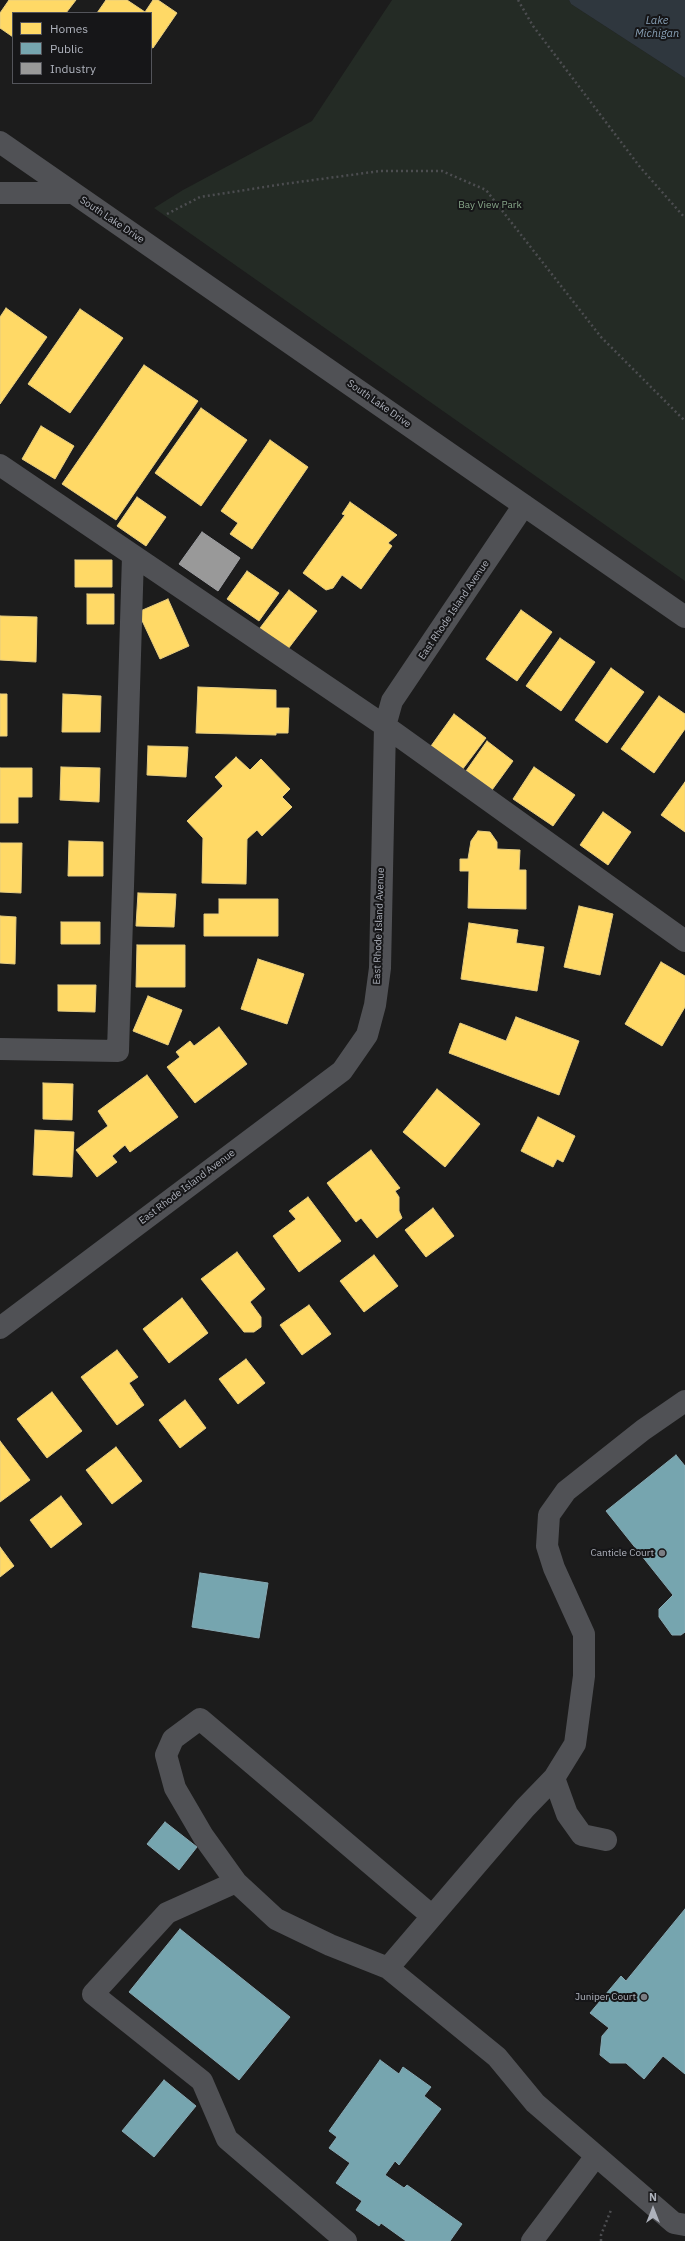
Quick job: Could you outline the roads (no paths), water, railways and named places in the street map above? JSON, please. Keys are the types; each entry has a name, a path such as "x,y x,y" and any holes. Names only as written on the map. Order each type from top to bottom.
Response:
{"street":[{"name":"South Lake Drive","path":"0,142 685,617"},
{"path":"0,193 72,193"},
{"path":"0,465 385,726 685,942"},
{"name":"East Rhode Island Avenue","path":"0,1328 342,1071 367,1035 375,1004 380,968 385,726 392,701 524,505"},
{"path":"0,1049 118,1051 133,556"},
{"path":"388,1968 525,1808 554,1778 575,1744 584,1676 584,1634 554,1568 547,1546 549,1515 566,1491 643,1430 685,1401"},
{"path":"432,1916 200,1719 174,1739 166,1755 175,1788 203,1836 236,1882 276,1919 330,1945 388,1968 497,2058 535,2103 596,2156 674,2222 685,2225"},
{"path":"554,1778 567,1814 582,1835 606,1840"},
{"path":"236,1882 167,1913 93,1994 202,2081 226,2139 346,2241"},
{"path":"532,2241 596,2156"}],"water":[{"name":"Lake Michigan","path":"569,0 685,0 685,78 571,4"}],"place":[{"name":"Canticle Court","path":"662,1553"},
{"name":"Juniper Court","path":"644,1997"}],"park label":[{"name":"Bay View Park","path":"490,205"}]}
